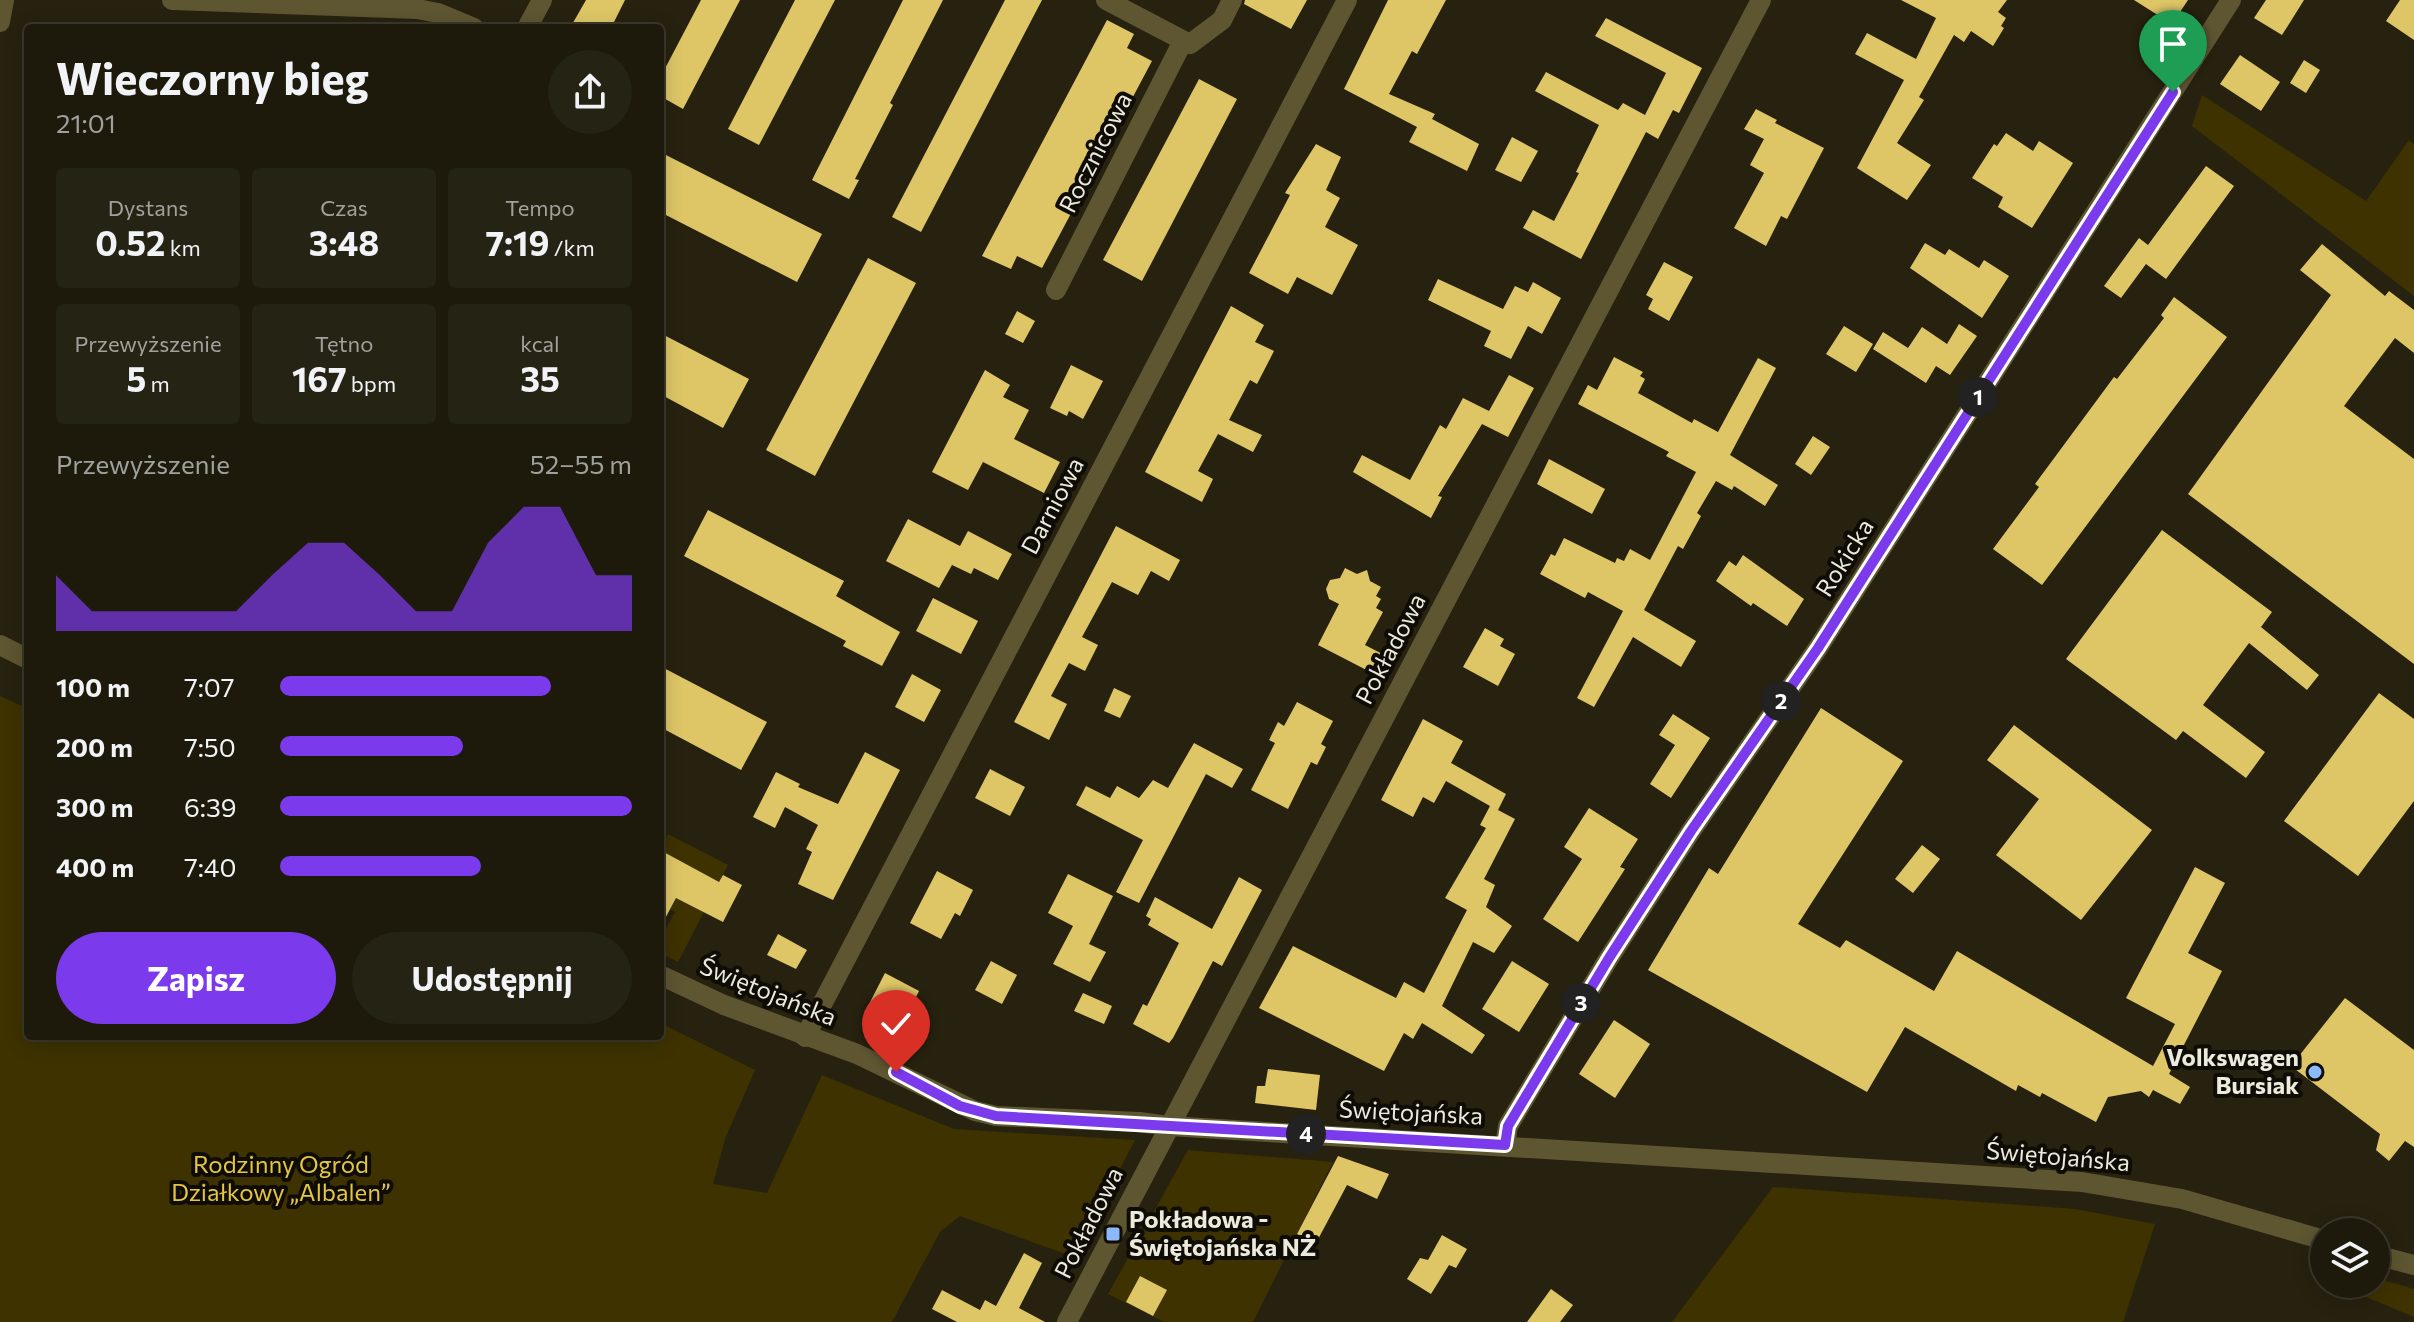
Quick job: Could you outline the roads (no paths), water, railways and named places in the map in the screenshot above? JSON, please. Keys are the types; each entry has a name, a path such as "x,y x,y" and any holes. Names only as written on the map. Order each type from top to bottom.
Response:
{"street":[{"path":"0,22 4,0"},
{"path":"172,0 417,9 438,13 464,24"},
{"path":"529,24 542,0"},
{"path":"1106,0 1187,42 1222,20 1232,0"},
{"name":"Darniowa","path":"805,1037 1347,0"},
{"name":"Pokładowa","path":"1067,1322 1761,0"},
{"name":"Rokicka","path":"1505,1145 1508,1126 1591,985 1691,831 1818,648 2231,0"},
{"name":"Rocznicowa","path":"1056,290 1187,42"},
{"path":"0,645 24,657"},
{"name":"Świętojańska","path":"664,977 805,1037 857,1054 975,1111 996,1116 1139,1122 1673,1159 2097,1184 2182,1199 2310,1236"},
{"path":"2390,1259 2414,1265"}],"place":[{"name":"Volkswagen Bursiak","path":"2315,1072"},
{"name":"Pokładowa - Świętojańska NŻ","path":"1113,1234"}],"park label":[{"name":"Rodzinny Ogród Działkowy „Albalen”","path":"281,1179"}]}
